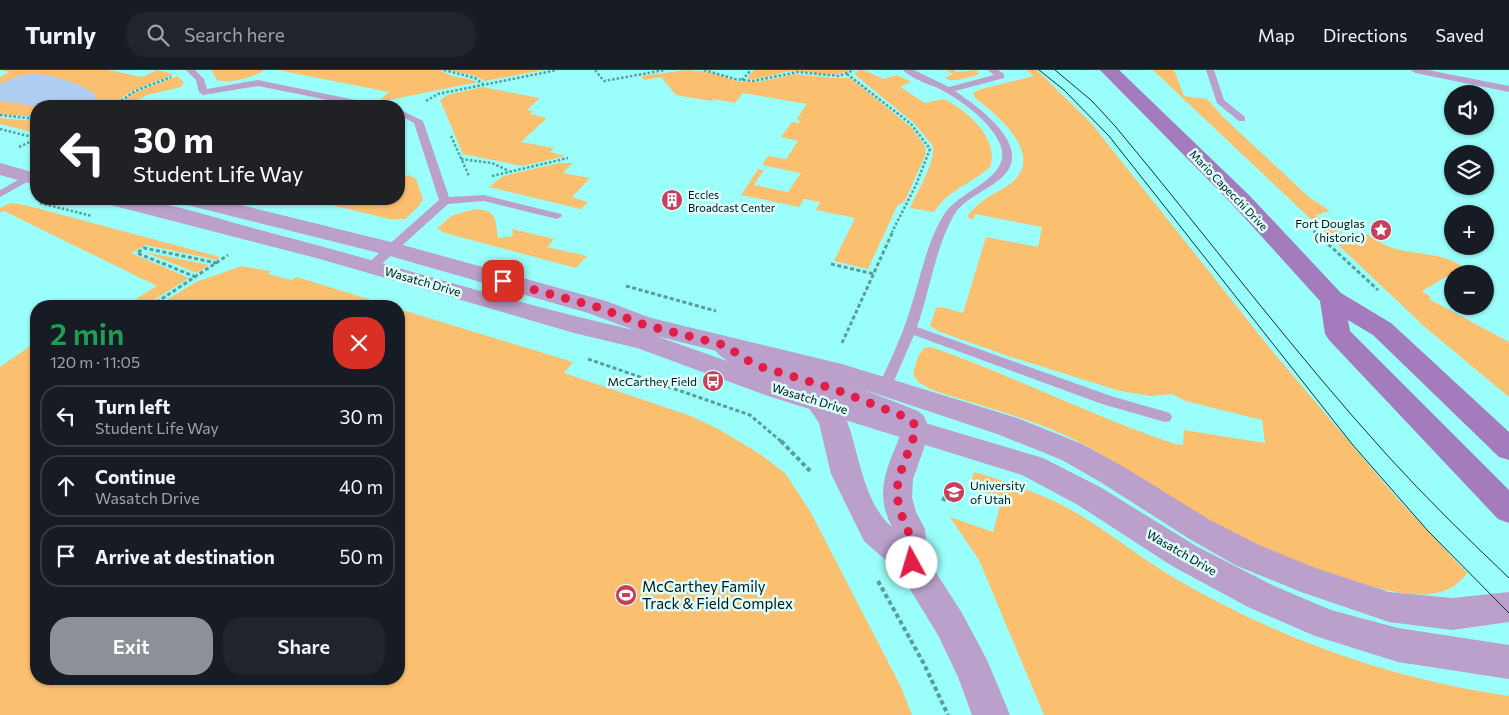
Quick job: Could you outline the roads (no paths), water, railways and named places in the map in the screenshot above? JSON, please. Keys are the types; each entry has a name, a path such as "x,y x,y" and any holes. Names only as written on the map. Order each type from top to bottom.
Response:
{"main road":[{"name":"Mario Capecchi Drive","path":"1100,70 1116,77 1240,200 1332,299 1382,329 1509,449"},
{"path":"1332,299 1338,334 1509,510"}],"street":[{"path":"10,149 30,167"},
{"path":"0,169 30,172"},
{"name":"Wasatch Drive","path":"142,205 597,307 645,325 842,373 1007,426 1072,452 1113,475 1198,529 1247,555 1313,582 1390,607 1452,614 1509,607"},
{"name":"Wasatch Drive","path":"210,205 381,258 583,327 643,341 732,374 1032,466 1089,496 1184,556 1260,596 1327,624 1398,645 1509,662"},
{"path":"724,345 755,365 834,389 908,418 914,424 916,431 898,479 897,497 901,514 908,529 912,563"},
{"path":"818,401 833,420 846,474 875,532 912,563 950,624 974,672 991,715"}],"lane":[{"path":"190,70 200,79 203,92 258,84 339,100"},
{"path":"885,387 910,330 949,215 970,194 997,177 1007,163 1008,154 995,128 978,111 948,90 907,70"},
{"path":"948,90 1001,76 992,70"},
{"path":"1210,70 1220,101 1242,119"},
{"path":"1415,70 1509,89"},
{"path":"405,115 418,121 446,201"},
{"path":"0,194 30,175"},
{"path":"381,258 446,201 484,198 557,216"},
{"path":"910,330 1098,397 1164,417"}],"water":[{"path":"21,75 49,76 72,82 94,93 96,99 30,100 30,105 0,101 0,84"}],"tram line":[{"path":"1039,70 1064,90 1109,136 1352,444 1428,531 1509,613"},
{"path":"1055,70 1092,101 1115,126 1351,415 1447,518 1509,578"}],"place":[{"name":"Eccles Broadcast Center","path":"672,200"},
{"name":"Fort Douglas (historic)","path":"1381,230"},
{"name":"McCarthey Field","path":"713,381"},
{"name":"University of Utah","path":"954,492"},
{"name":"McCarthey Family Track & Field Complex","path":"626,595"}]}
